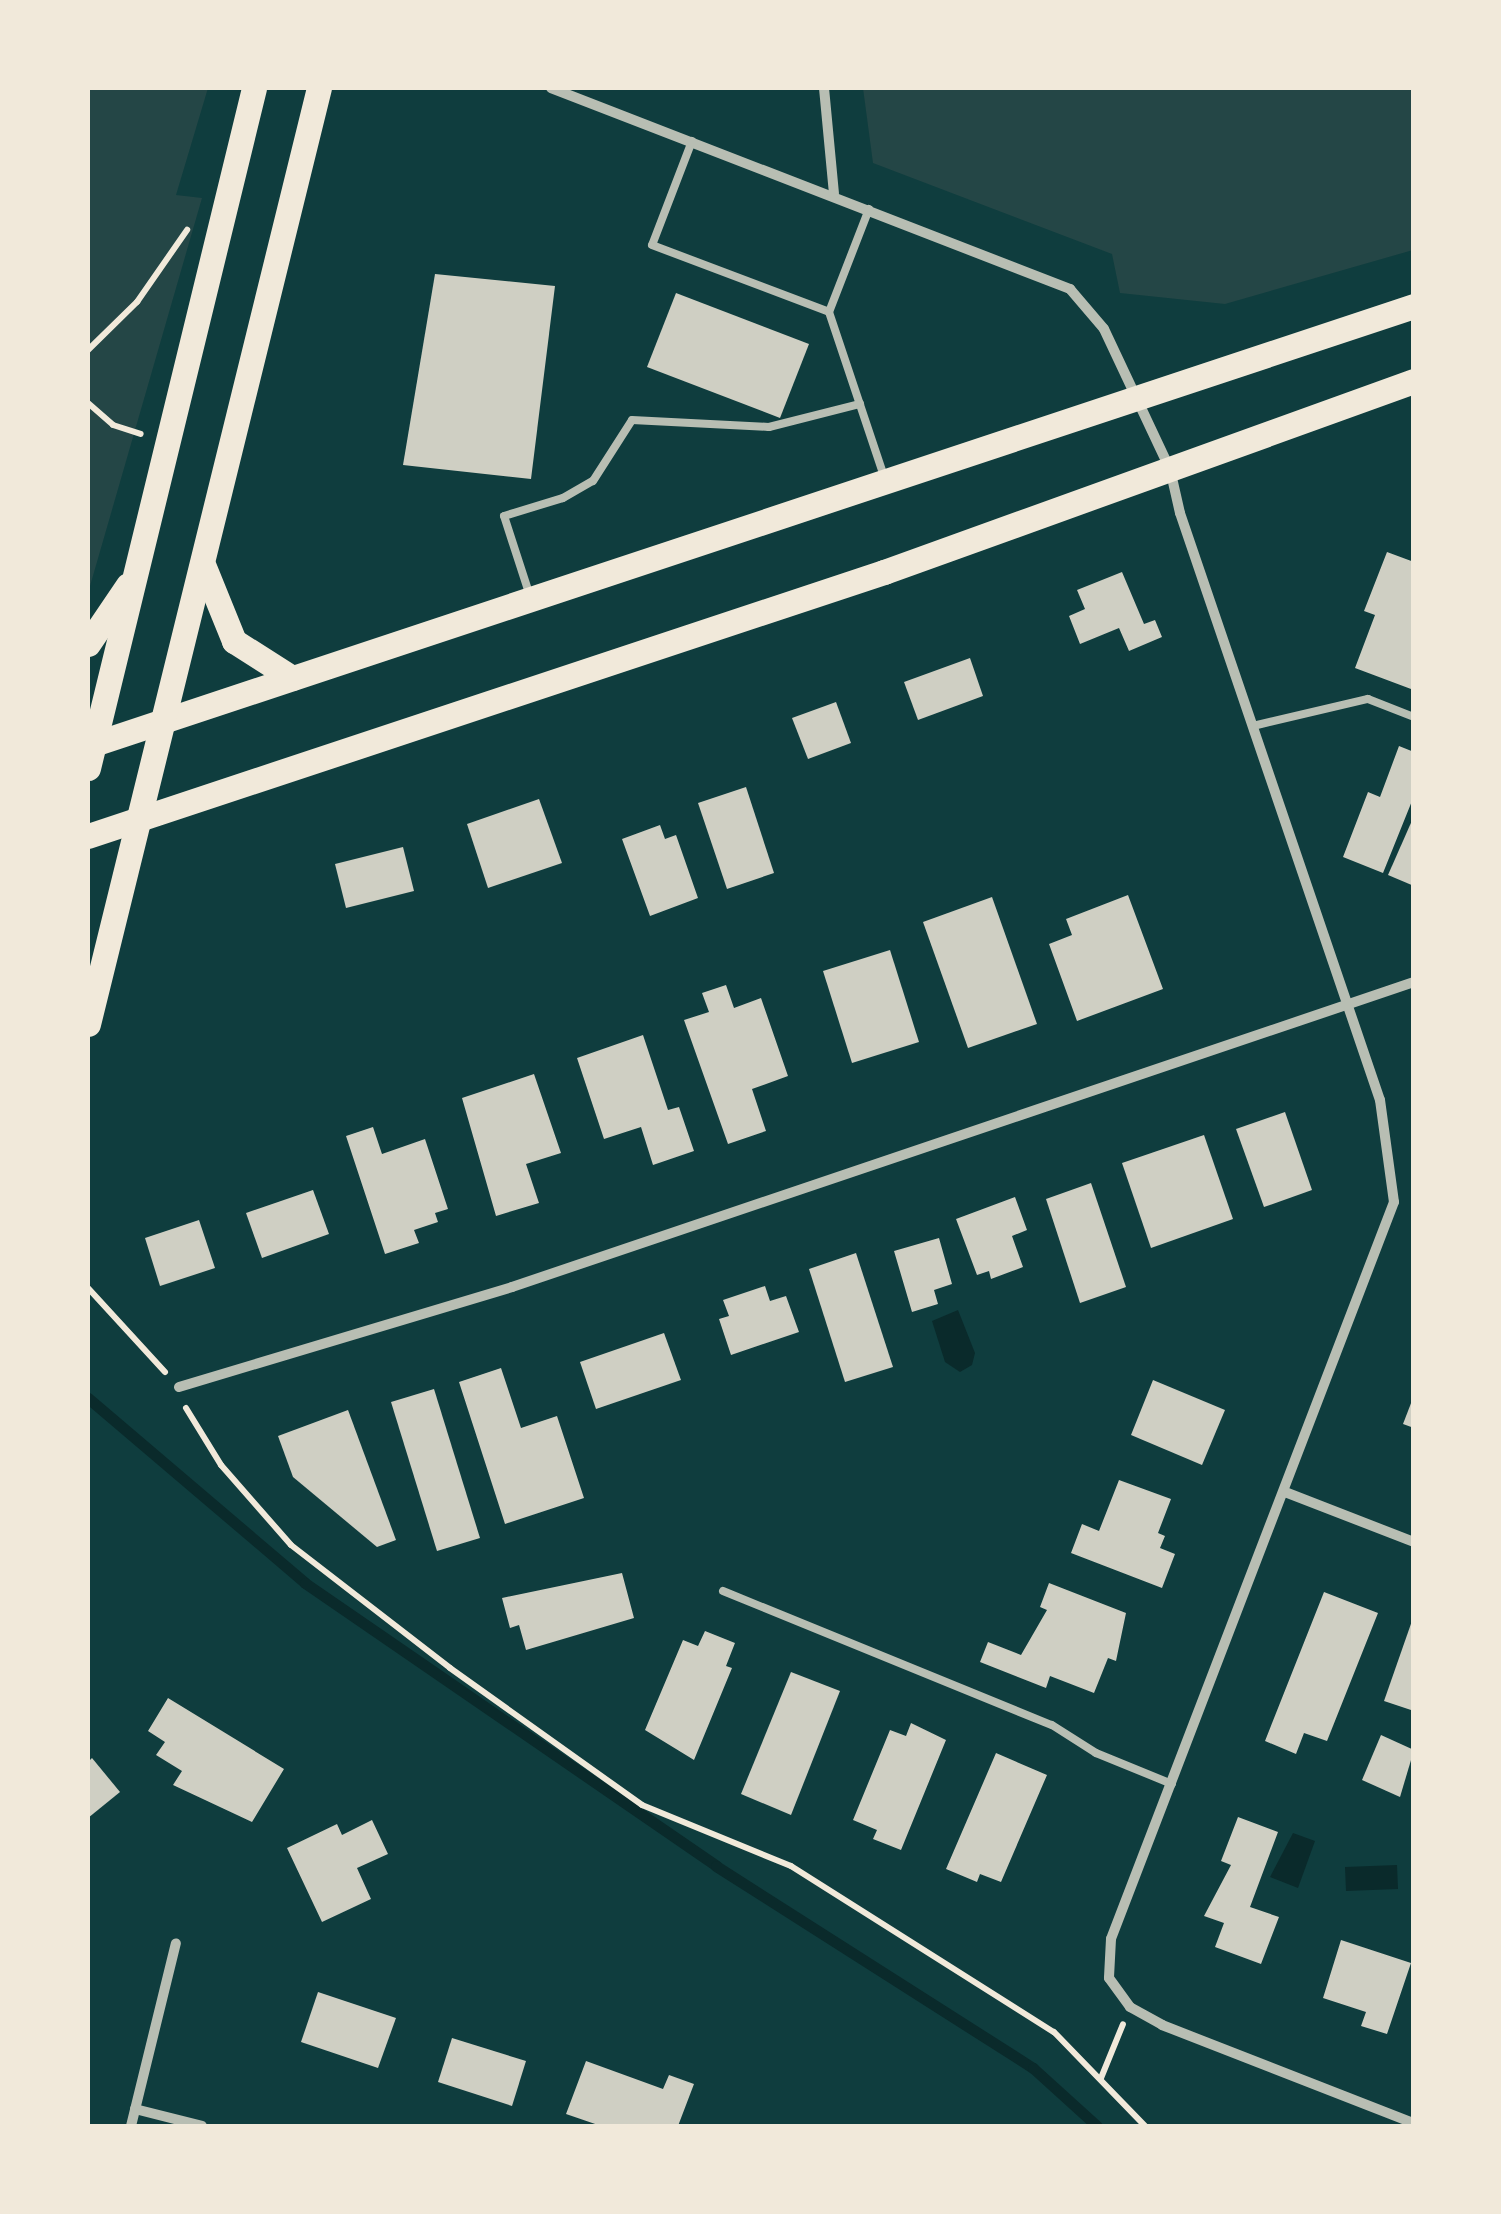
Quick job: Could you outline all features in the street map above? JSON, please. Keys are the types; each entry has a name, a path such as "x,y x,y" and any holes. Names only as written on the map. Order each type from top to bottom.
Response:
{"main road":[{"path":"91,756 254,88"},
{"path":"302,88 304,153"},
{"path":"88,1024 166,722 320,88"},
{"path":"91,756 166,722 292,678 1414,306"},
{"path":"88,836 884,572 1414,380"},
{"path":"204,566 234,641 292,678"},
{"path":"88,644 136,572"}],"street":[{"path":"551,88 834,194 1070,289 1104,329 1170,469 1180,513 1257,726 1386,1124 1394,1202 1111,1940 1108,1967 1114,1990 1130,2007 1414,2123"},
{"path":"824,88 834,194"},
{"path":"178,1387 512,1288 1346,1000 1414,982"},
{"path":"1285,1492 1414,1542"},
{"path":"131,2126 176,1943"},
{"path":"135,2109 202,2126"}],"lane":[{"path":"692,141 652,244 829,312"},
{"path":"869,209 829,312 886,481"},
{"path":"531,598 504,516 563,498 593,481 632,420 770,427 860,404"},
{"path":"1257,726 1368,699 1414,717"},
{"path":"723,1592 1052,1726 1096,1753 1172,1784"}],"path":[{"path":"88,350 154,280 182,232 198,225"},
{"path":"88,402 113,425 147,436"},
{"path":"88,1288 178,1387 222,1465 291,1545 450,1668 642,1805 791,1866 1054,2032 1145,2126"},
{"path":"1101,2078 1130,2007"}],"shaded area":[{"path":"88,88 208,88 176,195 202,198 88,593"},
{"path":"863,88 1413,88 1413,250 1225,304 1120,293 1112,254 873,163"},
{"path":"958,1310 975,1353 972,1365 960,1372 945,1362 932,1321"},
{"path":"1293,1833 1315,1841 1298,1888 1270,1877"},
{"path":"1397,1865 1398,1889 1346,1891 1345,1867"}],"building":[{"path":"435,274 555,286 531,479 403,465"},
{"path":"676,293 809,344 780,418 647,367"},
{"path":"1387,552 1414,562 1411,689 1355,668 1375,615 1364,611"},
{"path":"1122,572 1144,624 1155,620 1162,637 1129,651 1119,628 1080,644 1069,616 1085,609 1077,590"},
{"path":"970,658 983,696 918,720 904,682"},
{"path":"836,702 851,743 808,759 792,718"},
{"path":"1399,746 1414,752 1414,796 1383,873 1343,857 1368,792 1380,797"},
{"path":"746,787 774,873 727,889 698,803"},
{"path":"539,799 562,863 488,888 467,824"},
{"path":"1414,816 1414,886 1388,875"},
{"path":"660,825 665,839 676,835 698,898 650,916 622,839"},
{"path":"403,847 414,891 346,908 335,864"},
{"path":"1128,895 1163,989 1077,1021 1049,944 1072,935 1066,919"},
{"path":"992,897 1037,1024 968,1048 923,922"},
{"path":"890,950 919,1042 852,1063 823,971"},
{"path":"726,985 734,1008 761,998 788,1076 752,1089 766,1131 728,1144 684,1020 709,1012 702,993"},
{"path":"643,1035 668,1110 679,1107 694,1151 653,1165 641,1127 604,1139 577,1058"},
{"path":"534,1074 561,1153 526,1164 539,1203 496,1216 462,1098"},
{"path":"1285,1112 1312,1190 1264,1207 1236,1129"},
{"path":"373,1127 382,1154 425,1139 448,1209 435,1213 438,1222 414,1230 419,1243 385,1254 346,1136"},
{"path":"1204,1135 1233,1219 1151,1248 1122,1163"},
{"path":"1091,1183 1126,1287 1080,1303 1046,1199"},
{"path":"313,1190 329,1234 262,1258 246,1213"},
{"path":"1015,1197 1027,1230 1012,1236 1023,1267 991,1279 989,1271 977,1275 956,1219"},
{"path":"199,1220 215,1268 160,1286 145,1238"},
{"path":"939,1238 952,1284 934,1290 938,1304 912,1312 894,1251"},
{"path":"856,1253 893,1367 845,1382 809,1269"},
{"path":"765,1286 770,1301 786,1296 799,1332 731,1355 719,1319 729,1316 723,1300"},
{"path":"664,1333 681,1380 596,1409 580,1362"},
{"path":"501,1368 521,1428 557,1416 584,1498 505,1524 459,1382"},
{"path":"1153,1380 1225,1410 1202,1465 1131,1435"},
{"path":"434,1389 480,1538 437,1551 391,1402"},
{"path":"1414,1398 1414,1428 1403,1424"},
{"path":"348,1410 396,1540 377,1547 293,1477 278,1436"},
{"path":"1119,1480 1171,1499 1158,1533 1165,1536 1160,1548 1175,1554 1162,1588 1071,1553 1082,1524 1099,1531"},
{"path":"622,1573 634,1618 526,1650 519,1625 510,1628 502,1598"},
{"path":"1049,1583 1126,1613 1116,1661 1108,1658 1094,1693 1050,1676 1046,1688 980,1662 988,1642 1021,1655 1047,1610 1040,1607"},
{"path":"1324,1592 1378,1613 1327,1741 1304,1733 1296,1754 1265,1741"},
{"path":"1414,1618 1414,1711 1384,1701"},
{"path":"705,1631 735,1643 726,1666 732,1668 694,1760 645,1730 683,1640 698,1646"},
{"path":"791,1672 840,1691 791,1815 741,1794"},
{"path":"168,1698 284,1769 252,1822 173,1785 182,1771 156,1755 165,1742 148,1731"},
{"path":"911,1723 946,1740 901,1850 873,1839 877,1830 853,1820 890,1730 906,1736"},
{"path":"1381,1735 1414,1750 1400,1797 1362,1780"},
{"path":"996,1753 1047,1775 1001,1882 980,1874 977,1882 946,1869"},
{"path":"92,1758 120,1792 88,1818 88,1762"},
{"path":"1238,1817 1278,1832 1250,1907 1279,1917 1261,1964 1215,1947 1224,1923 1204,1916 1231,1865 1221,1861"},
{"path":"372,1820 388,1854 357,1868 371,1899 322,1922 287,1848 337,1824 342,1835"},
{"path":"1341,1940 1411,1963 1387,2034 1361,2026 1366,2012 1323,1998"},
{"path":"318,1992 396,2018 378,2068 301,2042"},
{"path":"452,2038 526,2061 512,2106 438,2082"},
{"path":"586,2061 663,2089 669,2075 694,2084 678,2126 601,2126 566,2114"}],"waterway":[{"path":"88,1398 305,1583 716,1866 1033,2068 1097,2126"}]}
